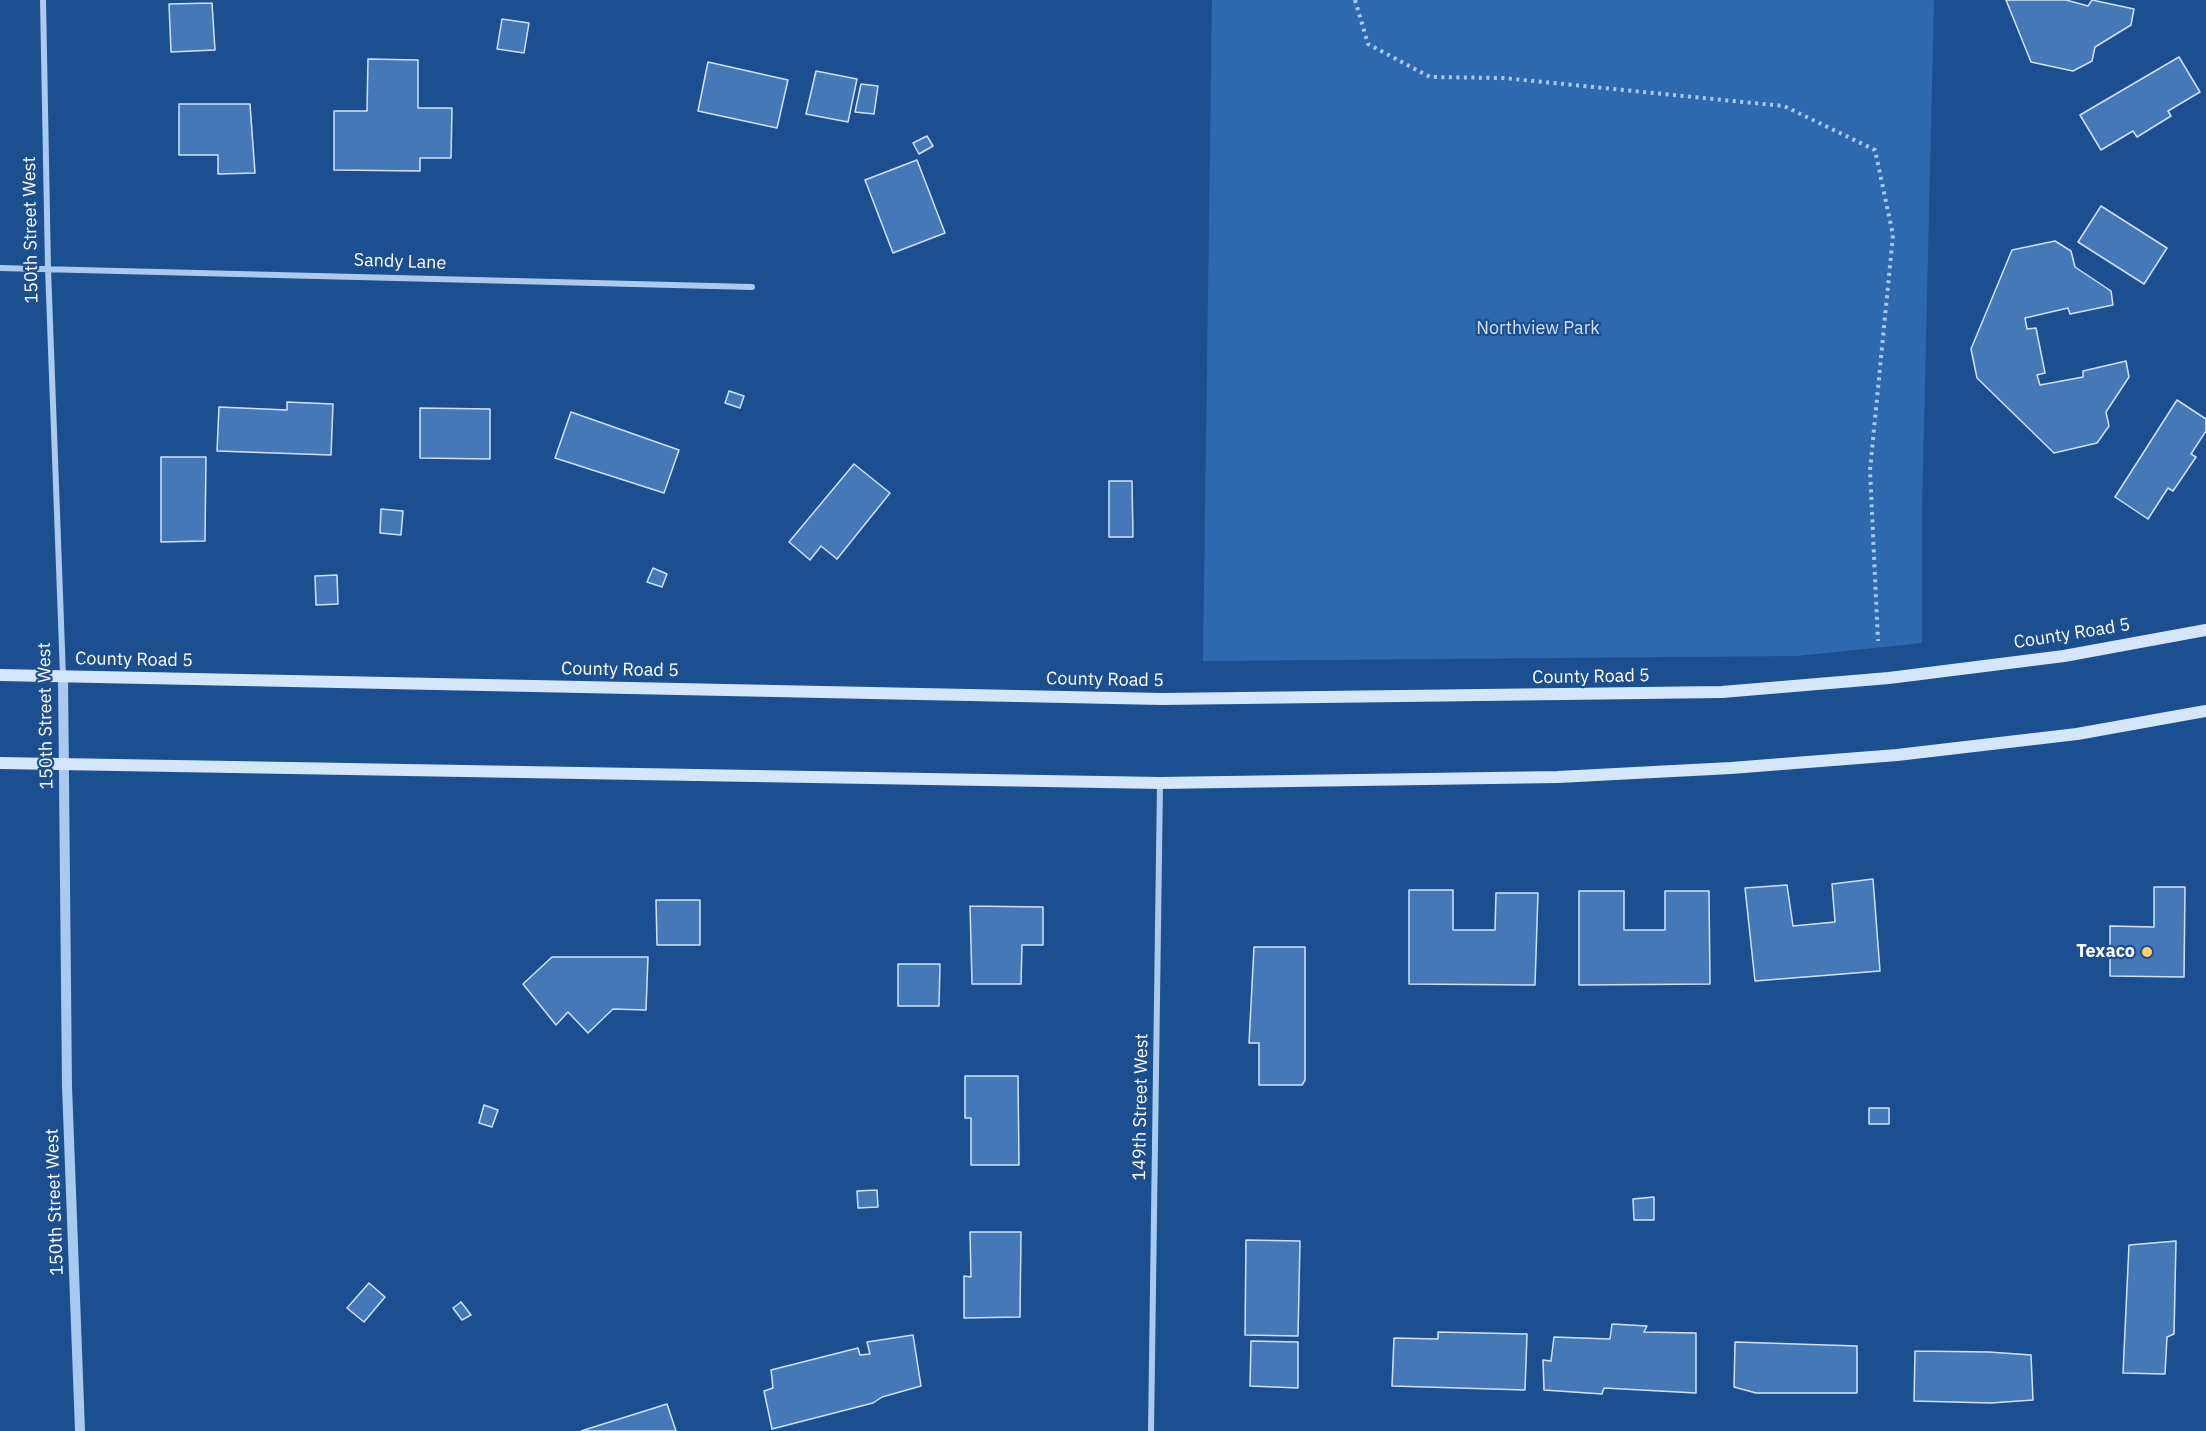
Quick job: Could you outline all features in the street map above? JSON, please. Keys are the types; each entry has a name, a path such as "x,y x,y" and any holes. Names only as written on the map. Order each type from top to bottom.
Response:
{"main road":[{"name":"County Road 5","path":"0,675 1162,699 1710,693 1889,678 2064,656 2206,630"},
{"path":"0,763 1160,783 1558,777 1731,768 1897,755 2077,734 2206,711"}],"street":[{"name":"150th Street West","path":"43,0 48,268 63,676 67,1086 80,1431"},
{"name":"Sandy Lane","path":"0,267 752,287"},
{"name":"149th Street West","path":"1151,1431 1160,783"}],"path":[{"path":"1355,0 1368,44 1430,77 1503,78 1784,106 1875,150 1893,235 1869,470 1878,641"}],"green space":[{"name":"Northview Park","path":"1212,0 1934,0 1922,510 1922,643 1797,656 1203,661"}],"building":[{"path":"2006,0 2066,0 2088,6 2092,0 2134,9 2131,25 2095,47 2092,61 2073,71 2031,62"},
{"path":"212,3 215,50 171,52 169,4"},
{"path":"502,19 529,23 524,53 497,49"},
{"path":"2179,57 2200,92 2168,111 2171,116 2137,137 2133,131 2101,150 2080,115"},
{"path":"368,59 418,60 418,108 452,108 451,158 420,158 420,171 334,170 334,111 367,111"},
{"path":"708,62 788,80 777,128 698,111"},
{"path":"816,71 857,79 848,122 806,114"},
{"path":"861,84 878,86 874,114 855,112"},
{"path":"179,104 250,104 255,173 218,174 218,155 179,155"},
{"path":"927,136 933,146 919,154 913,143"},
{"path":"917,160 945,233 893,253 865,180"},
{"path":"2101,206 2167,248 2144,284 2078,242"},
{"path":"2055,241 2071,251 2075,267 2111,291 2113,305 2070,314 2068,308 2025,318 2027,329 2036,328 2045,373 2037,375 2040,385 2083,377 2083,371 2126,361 2129,377 2106,412 2109,426 2097,443 2054,453 1977,378 1971,349 2012,250"},
{"path":"729,391 744,396 740,408 725,403"},
{"path":"2177,400 2206,419 2206,431 2191,454 2196,457 2173,491 2168,488 2148,519 2115,497"},
{"path":"287,402 333,404 331,455 217,451 219,407 287,410"},
{"path":"420,408 490,409 490,459 420,458"},
{"path":"571,412 679,450 664,493 555,458"},
{"path":"161,457 206,457 205,541 161,542"},
{"path":"854,464 890,493 837,559 821,546 810,560 789,542"},
{"path":"1109,481 1132,481 1133,537 1109,537"},
{"path":"381,509 403,511 401,535 380,533"},
{"path":"653,568 667,574 662,587 647,582"},
{"path":"337,575 338,604 316,605 315,576"},
{"path":"1873,879 1880,971 1755,981 1745,888 1787,885 1793,926 1835,922 1832,884"},
{"name":"Texaco","path":"2154,887 2185,887 2184,977 2110,976 2110,926 2154,927"},
{"path":"1409,890 1453,890 1453,930 1495,930 1496,893 1538,893 1535,985 1409,984"},
{"path":"1579,891 1624,891 1624,930 1665,930 1665,891 1709,891 1710,984 1579,985"},
{"path":"656,900 700,900 700,945 657,945"},
{"path":"970,906 1043,907 1043,945 1022,945 1021,984 972,984"},
{"path":"1254,947 1305,947 1305,1080 1302,1085 1259,1085 1259,1043 1249,1043"},
{"path":"552,957 648,957 646,1010 613,1009 588,1033 568,1012 556,1025 523,984"},
{"path":"898,964 940,964 939,1006 898,1006"},
{"path":"965,1076 1018,1076 1019,1165 971,1165 971,1118 965,1118"},
{"path":"484,1105 498,1110 492,1127 479,1123"},
{"path":"1869,1108 1889,1108 1889,1124 1869,1124"},
{"path":"877,1190 878,1207 858,1208 857,1191"},
{"path":"1654,1197 1654,1220 1634,1220 1633,1199"},
{"path":"970,1232 1021,1232 1020,1317 964,1318 964,1276 971,1277"},
{"path":"1246,1240 1300,1241 1298,1336 1245,1335"},
{"path":"2176,1241 2174,1334 2167,1337 2165,1374 2123,1373 2129,1245"},
{"path":"369,1283 385,1297 364,1322 347,1308"},
{"path":"461,1302 471,1315 462,1320 453,1308"},
{"path":"1612,1324 1647,1326 1644,1332 1696,1333 1696,1393 1604,1388 1602,1394 1544,1390 1543,1360 1551,1361 1554,1337 1610,1339"},
{"path":"1438,1332 1527,1334 1525,1390 1392,1386 1394,1338 1438,1339"},
{"path":"913,1335 921,1386 882,1397 873,1403 772,1429 764,1391 773,1388 771,1370 858,1348 860,1355 870,1354 867,1342"},
{"path":"1251,1341 1298,1342 1298,1388 1250,1386"},
{"path":"1735,1342 1857,1346 1857,1393 1756,1393 1734,1387"},
{"path":"1915,1351 2031,1355 2033,1400 1991,1403 1914,1401"},
{"path":"667,1404 676,1431 581,1431"}],"place":[{"name":"Texaco","path":"2147,952"}]}
